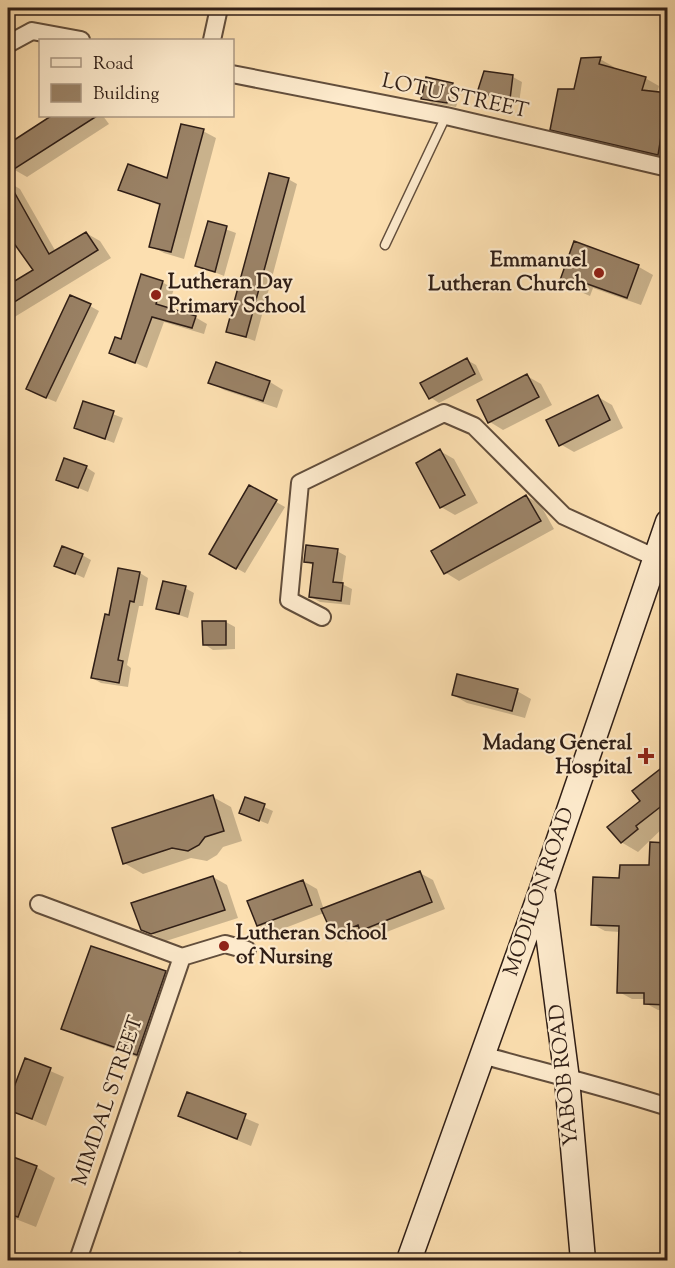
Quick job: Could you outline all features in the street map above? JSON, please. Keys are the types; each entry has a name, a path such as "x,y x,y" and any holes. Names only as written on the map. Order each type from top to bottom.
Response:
{"main road":[{"name":"MODILON ROAD","path":"409,1260 542,889 654,557 668,522"},
{"name":"YABOB ROAD","path":"542,889 567,1079 583,1260"}],"street":[{"path":"212,39 219,8"},
{"path":"8,44 32,31 76,39"},
{"name":"LOTU STREET","path":"234,74 446,116 668,168"},
{"path":"322,617 289,600 300,483 444,413 474,426 564,516 654,557"},
{"path":"39,904 182,957 225,944 247,950"},
{"name":"MIMDAL STREET","path":"78,1260 182,957"},
{"path":"482,1055 567,1079 596,1084 668,1107"}],"lane":[{"path":"385,245 446,116"}],"building":[{"path":"601,57 599,64 646,77 642,90 668,93 658,155 550,130 558,89 574,89 581,58"},
{"path":"484,71 513,75 510,99 477,93"},
{"path":"426,77 453,83 447,103 421,99"},
{"path":"49,117 95,117 8,173 8,144"},
{"path":"181,124 204,129 171,252 149,247 160,204 118,190 128,164 167,178"},
{"path":"269,173 289,178 246,337 226,332"},
{"path":"8,181 49,254 86,232 98,250 8,306 8,285 33,270 8,235"},
{"path":"208,221 227,226 215,272 195,266"},
{"name":"Emmanuel Lutheran Church","path":"574,241 639,265 627,298 579,281 576,290 559,283"},
{"path":"141,274 163,281 156,304 196,316 192,328 152,317 135,363 109,353 115,337 121,339"},
{"path":"70,295 91,304 46,398 26,389"},
{"path":"467,358 475,374 429,399 420,383"},
{"path":"216,362 270,381 263,401 208,383"},
{"path":"527,374 539,397 488,423 477,400"},
{"path":"598,395 610,420 559,446 546,420"},
{"path":"83,401 114,411 105,439 74,428"},
{"path":"440,449 465,495 440,508 416,463"},
{"path":"64,458 87,466 78,488 56,480"},
{"path":"249,485 277,500 236,569 209,554"},
{"path":"526,495 541,521 444,574 431,551"},
{"path":"306,545 338,549 333,582 343,583 341,601 309,597 313,563 304,562"},
{"path":"62,546 83,554 75,574 54,566"},
{"path":"118,568 140,572 134,602 130,601 118,660 123,661 119,683 91,678 105,614 109,615"},
{"path":"163,581 186,586 179,614 156,609"},
{"path":"202,621 226,621 226,645 203,645"},
{"path":"457,674 518,689 512,711 452,695"},
{"path":"668,763 668,801 636,826 638,829 621,843 607,827 640,801 632,791"},
{"path":"213,795 224,831 205,837 199,845 188,851 172,848 123,864 112,828"},
{"path":"245,797 265,804 259,821 239,813"},
{"path":"650,842 668,843 668,1005 644,1004 644,993 617,993 619,926 591,925 593,877 619,878 620,865 649,865"},
{"path":"420,871 432,902 360,931 358,925 333,936 321,909"},
{"path":"213,876 225,910 151,934 141,930 131,903"},
{"path":"303,880 312,905 257,926 247,901"},
{"path":"91,946 166,971 137,1055 61,1029"},
{"path":"25,1058 51,1068 32,1119 8,1110 8,1103"},
{"path":"187,1092 246,1114 237,1139 178,1116"},
{"path":"8,1155 37,1166 18,1217 8,1214"}],"place":[{"name":"Emmanuel Lutheran Church","path":"599,273"},
{"name":"Lutheran Day Primary School","path":"156,295"},
{"name":"Madang General Hospital","path":"646,756"},
{"name":"Lutheran School of Nursing","path":"224,946"}]}
